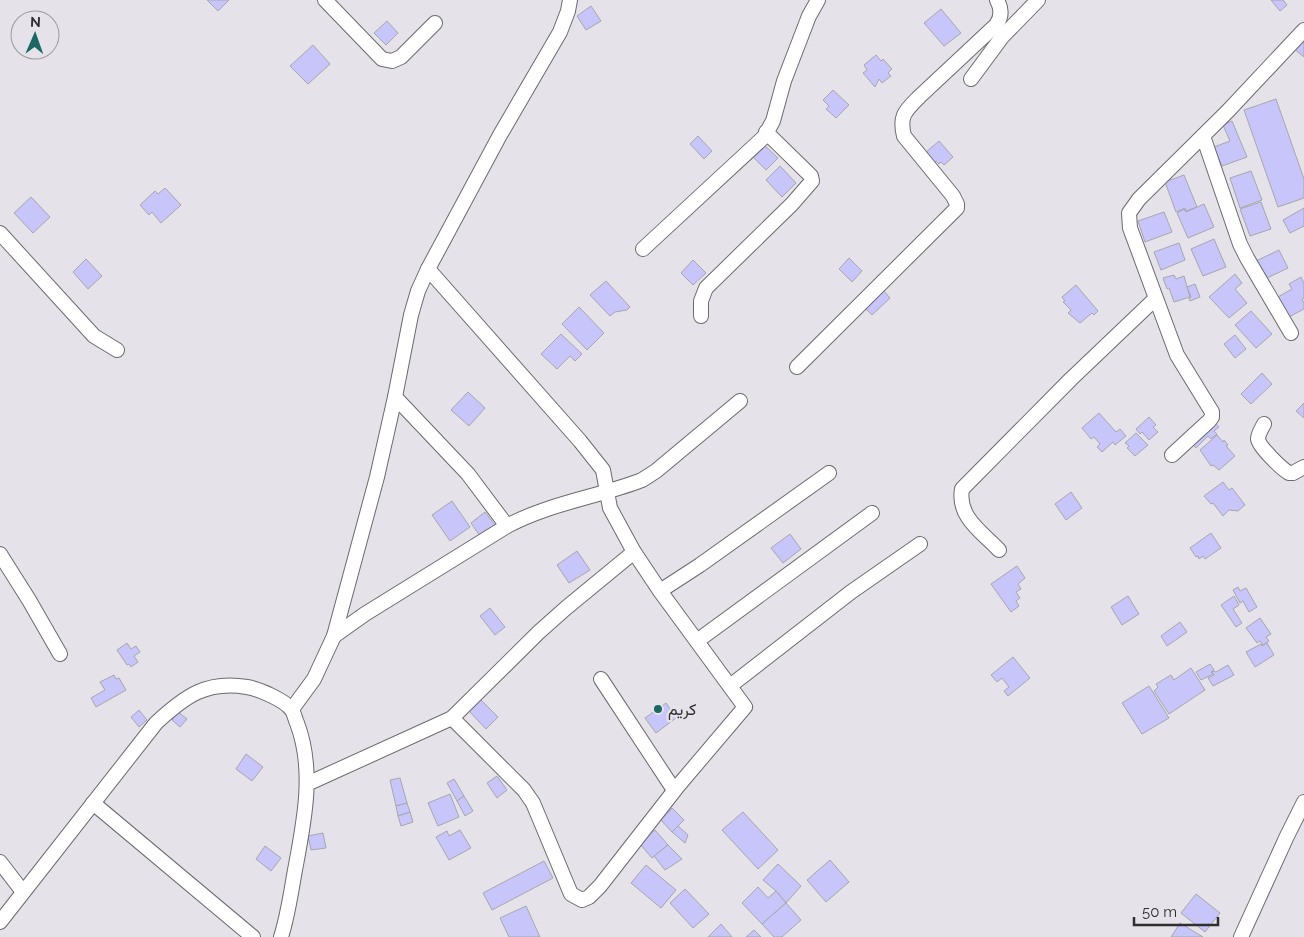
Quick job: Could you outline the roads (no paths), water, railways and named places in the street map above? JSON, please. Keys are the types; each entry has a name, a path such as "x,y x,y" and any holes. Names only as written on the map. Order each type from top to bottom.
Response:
{"street":[{"path":"325,0 376,54 382,59 392,62 401,57 435,23"},
{"path":"292,709 314,679 334,636 396,397 410,315 418,291 500,135 560,32 570,0"},
{"path":"643,249 764,137 773,121 784,81 818,0"},
{"path":"797,367 957,208 953,196 904,136 901,126 902,117 918,97 996,26 1000,20 1001,12 997,0"},
{"path":"971,79 1002,38 1038,0"},
{"path":"1172,455 1209,421 1212,417 1212,412 1177,355 1130,228 1129,213 1139,199 1203,136 1304,30"},
{"path":"701,316 701,301 706,288 792,204 812,181 811,176 766,132"},
{"path":"1203,136 1246,258 1291,333"},
{"path":"0,233 94,336 117,350"},
{"path":"428,269 580,441 603,470 610,508 634,552 660,591 746,707 674,790 600,886 582,900 572,894 533,803 524,790 452,718"},
{"path":"999,550 966,518 962,507 962,489 1064,386 1155,299"},
{"path":"396,397 468,474 507,526"},
{"path":"334,636 378,605 507,526 544,510 642,480 656,471 740,401"},
{"path":"1264,424 1258,436 1259,443 1272,458 1289,473 1294,474 1304,467"},
{"path":"660,591 829,474"},
{"path":"697,641 872,513"},
{"path":"730,686 851,592 920,544"},
{"path":"307,784 452,718 546,626 634,552"},
{"path":"0,554 60,654"},
{"path":"600,678 674,790"},
{"path":"0,922 156,723 170,710 189,697 209,687 230,684 251,687 270,694 292,709 305,750 307,784 301,838 286,921 281,937"},
{"path":"1241,937 1304,802"},
{"path":"93,803 253,937"},
{"path":"0,862 23,892"}],"place":[{"name":"كريم","path":"658,709"}]}
